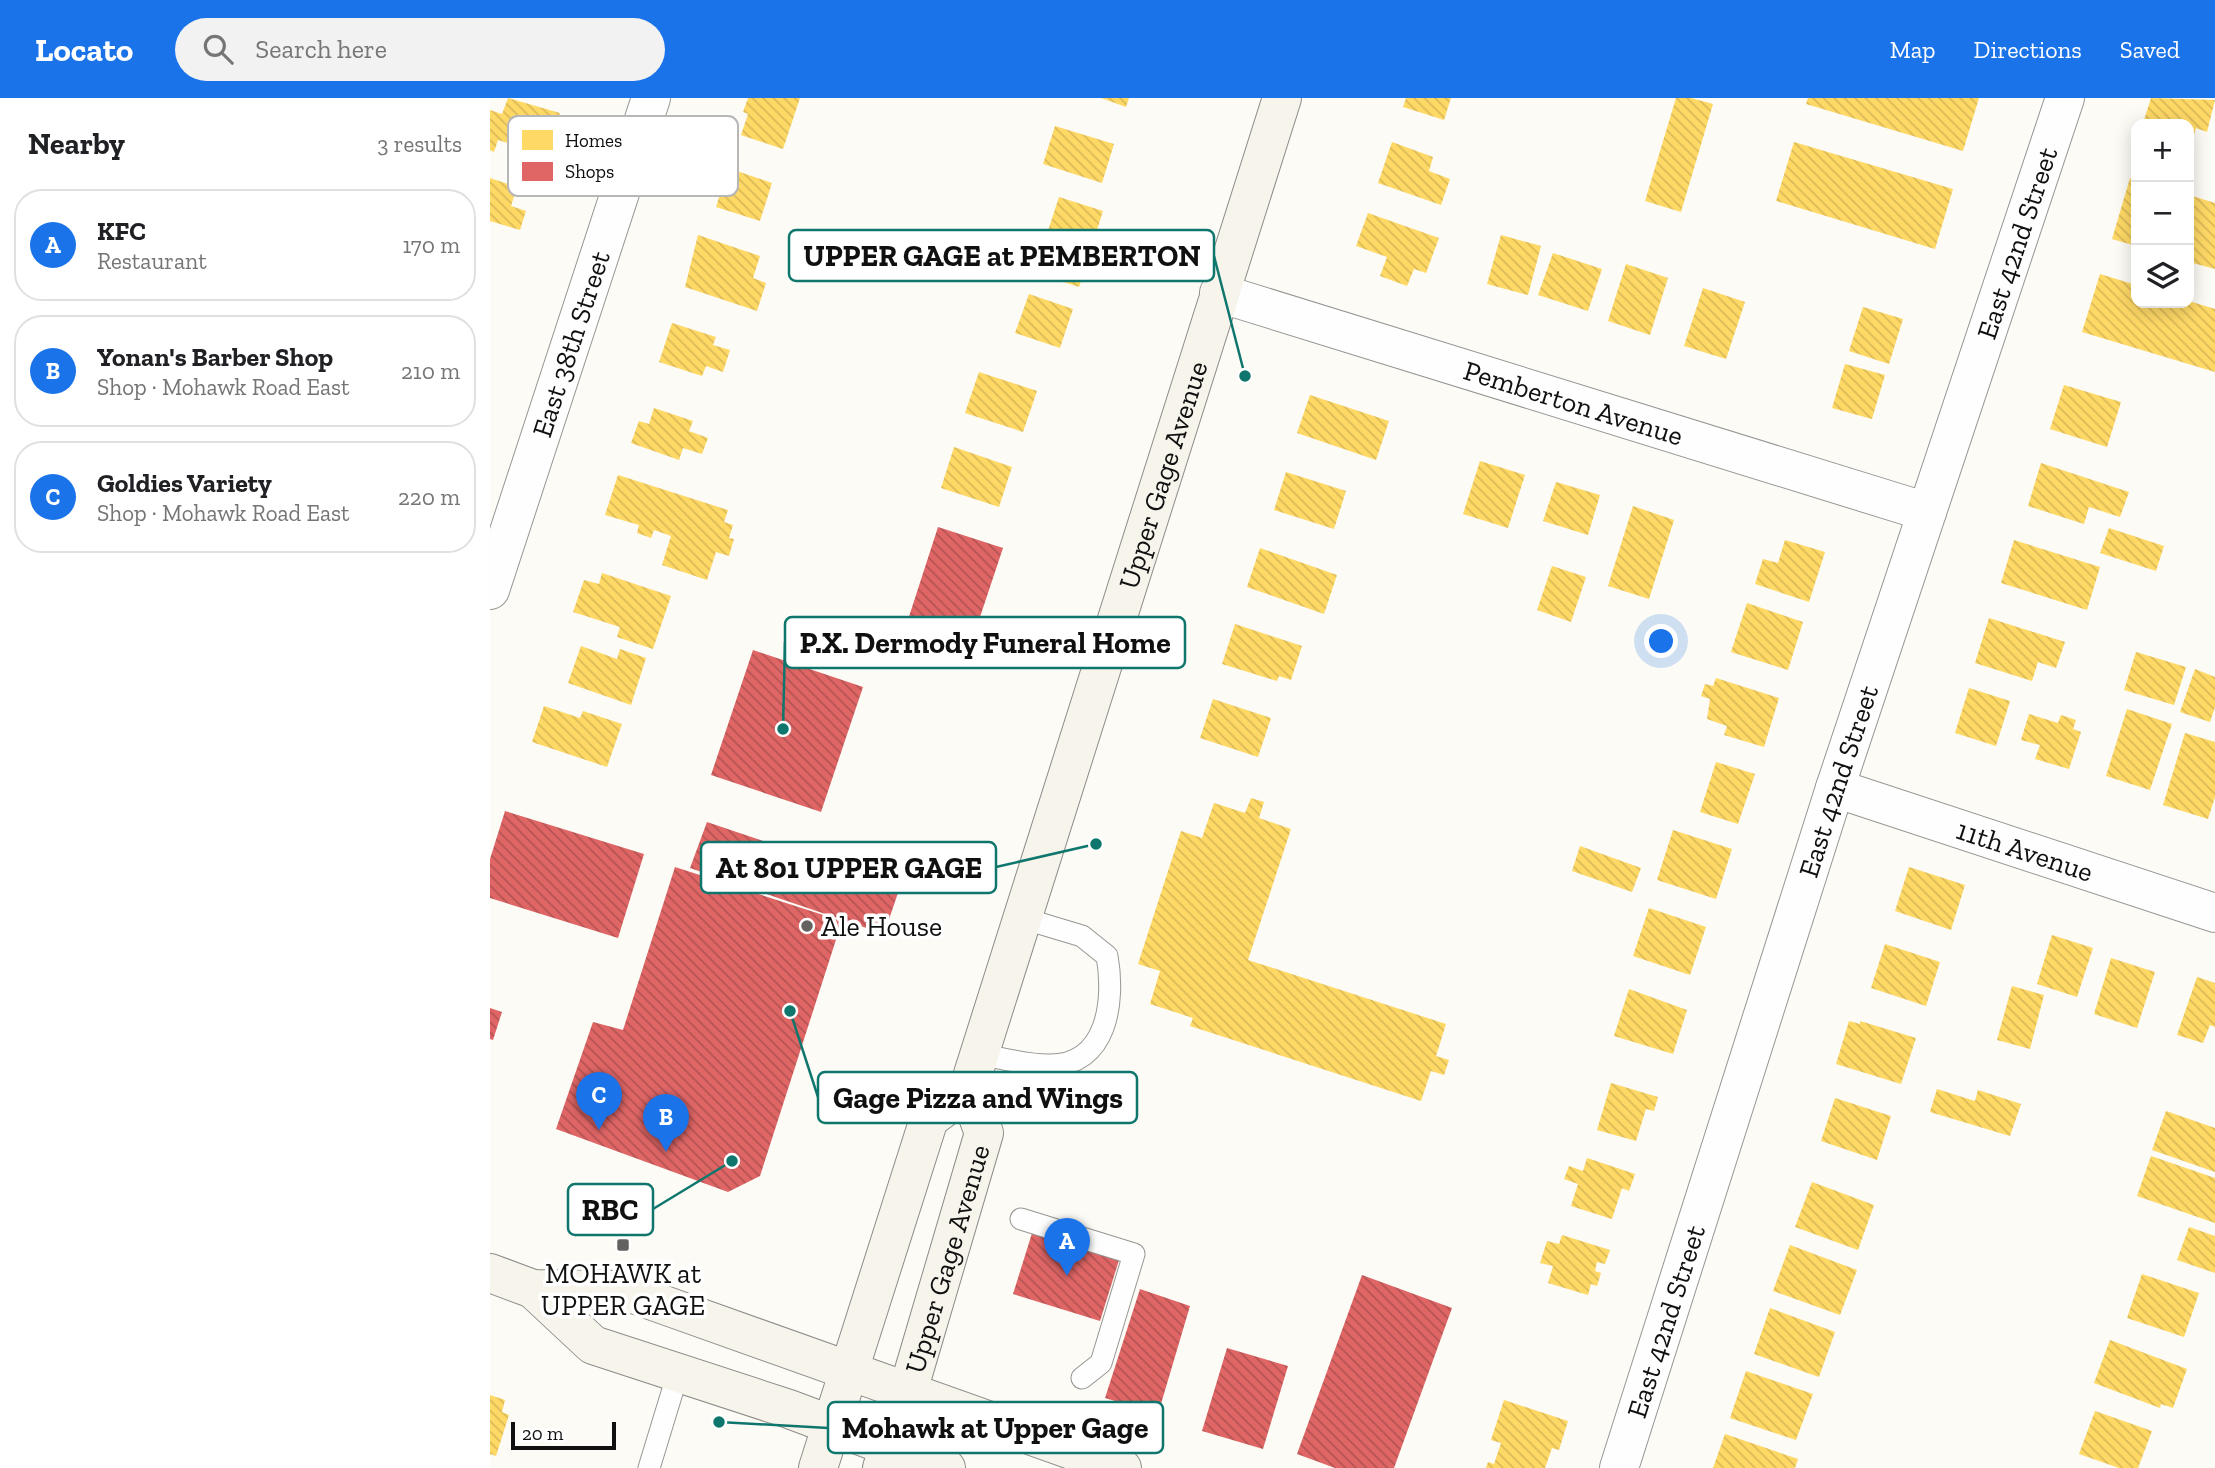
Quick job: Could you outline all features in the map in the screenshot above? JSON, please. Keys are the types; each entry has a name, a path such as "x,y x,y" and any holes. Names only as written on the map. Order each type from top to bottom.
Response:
{"main road":[{"name":"Upper Gage Avenue","path":"818,1468 929,1119 968,1090 1282,98"},
{"name":"Upper Gage Avenue","path":"885,1458 908,1391 984,1133 968,1090"},
{"path":"490,1273 533,1289 622,1290 1122,1468"},
{"path":"533,1289 593,1345 831,1425 885,1458 946,1468"}],"street":[{"name":"East 38th Street","path":"645,116 651,98"},
{"name":"East 42nd Street","path":"1619,1468 1835,788 2065,98"},
{"name":"East 38th Street","path":"490,590 619,196"},
{"name":"Pemberton Avenue","path":"1219,292 1927,512"},
{"name":"11th Avenue","path":"1835,788 2215,913"}],"lane":[{"path":"979,1054 1050,1066 1083,1057 1102,1034 1112,984 1107,956 1082,936 1022,918"},
{"path":"1021,1219 1135,1254 1101,1363 1082,1378"},
{"path":"649,1468 678,1373"}],"building: Homes":[{"path":"508,98 560,113 559,116 508,116 508,143 498,140 494,152 490,150 490,110 502,114"},
{"path":"748,98 800,98 783,149 741,135 748,114 743,112"},
{"path":"1101,98 1129,98 1126,107"},
{"path":"1406,98 1451,98 1444,120 1403,107"},
{"path":"1676,98 1691,98 1713,104 1681,212 1645,201"},
{"path":"1808,98 1979,98 1963,151 1806,104"},
{"path":"2151,98 2215,100 2207,132 2196,128 2194,135 2194,119 2144,119"},
{"path":"1055,126 1114,144 1102,183 1043,164"},
{"path":"1392,142 1433,157 1429,171 1450,179 1441,205 1378,183"},
{"path":"1794,142 1953,189 1935,249 1776,201"},
{"path":"738,171 772,183 760,221 716,207 719,196 738,196"},
{"path":"490,178 508,184 508,196 514,196 511,206 526,211 520,230 490,221"},
{"path":"2130,178 2131,245 2112,239"},
{"path":"1059,197 1103,211 1092,246 1103,250 1094,277 1084,273 1079,287 1045,276 1050,262 1033,256 1040,235 1046,237"},
{"path":"2194,197 2215,203 2215,269 2194,263"},
{"path":"1368,213 1439,238 1426,273 1414,269 1407,286 1380,276 1387,257 1356,246"},
{"path":"698,235 760,256 753,278 766,283 757,311 685,287"},
{"path":"1501,235 1541,246 1528,295 1487,284"},
{"path":"1553,253 1602,269 1588,311 1538,295"},
{"path":"1626,264 1668,278 1650,335 1608,321"},
{"path":"2100,274 2131,283 2131,308 2194,308 2194,303 2215,309 2215,372 2082,332"},
{"path":"1703,288 1745,302 1726,359 1684,346"},
{"path":"1029,294 1073,309 1060,348 1015,333"},
{"path":"1863,307 1903,319 1889,364 1849,351"},
{"path":"672,323 716,337 713,345 730,350 723,372 706,366 702,376 659,362"},
{"path":"1845,364 1885,375 1872,419 1832,408"},
{"path":"979,372 1037,391 1023,432 965,413"},
{"path":"2064,385 2121,402 2107,447 2050,429"},
{"path":"1310,395 1389,421 1376,460 1297,433"},
{"path":"654,408 693,421 689,431 708,438 702,454 683,448 679,460 631,443 639,421 649,424"},
{"path":"954,447 1012,467 999,507 941,488"},
{"path":"1480,461 1525,475 1508,528 1463,514"},
{"path":"2041,463 2129,492 2120,517 2089,507 2084,524 2028,506"},
{"path":"1286,472 1346,491 1334,529 1274,510"},
{"path":"618,475 728,510 724,522 733,525 729,538 734,539 729,556 716,552 707,580 662,565 671,536 654,530 651,538 637,533 639,525 605,515"},
{"path":"1556,482 1600,495 1588,535 1543,521"},
{"path":"1633,506 1674,520 1649,599 1608,586"},
{"path":"2109,528 2164,546 2156,571 2100,553"},
{"path":"1785,540 1825,552 1809,602 1755,584 1763,559 1778,563"},
{"path":"2014,540 2100,567 2087,610 2001,583"},
{"path":"1260,548 1337,575 1324,614 1247,587"},
{"path":"1552,566 1586,577 1571,622 1537,610"},
{"path":"602,573 671,596 653,649 617,637 620,627 573,612 584,580 599,584"},
{"path":"1747,603 1803,622 1788,670 1731,652"},
{"path":"1989,618 2065,642 2056,668 2038,662 2032,681 1975,663"},
{"path":"1235,624 1302,646 1291,680 1279,676 1277,681 1222,664"},
{"path":"581,646 617,659 620,649 646,658 631,705 568,683"},
{"path":"2136,652 2186,667 2174,705 2124,690"},
{"path":"2195,669 2215,677 2215,707 2210,722 2180,712"},
{"path":"1716,678 1779,698 1764,747 1724,735 1727,726 1707,719 1710,699 1701,696 1705,684 1713,686"},
{"path":"1969,688 2010,701 1996,746 1955,733"},
{"path":"1213,699 1271,718 1258,757 1200,738"},
{"path":"544,706 580,718 583,711 622,724 607,767 532,742"},
{"path":"2127,709 2172,724 2150,790 2106,776"},
{"path":"2029,714 2058,723 2061,715 2076,720 2073,729 2081,732 2069,769 2035,759 2040,745 2021,740"},
{"path":"2185,733 2215,742 2215,797 2208,819 2163,805"},
{"path":"1716,762 1755,774 1738,824 1700,812"},
{"path":"1251,798 1264,802 1259,818 1291,829 1248,960 1446,1024 1436,1056 1449,1060 1444,1075 1431,1071 1421,1101 1190,1026 1193,1018 1150,1004 1160,971 1138,964 1181,831 1202,838 1214,803 1245,813"},
{"path":"1673,830 1732,849 1716,899 1657,880"},
{"path":"1580,846 1641,868 1632,892 1572,871"},
{"path":"1909,867 1965,885 1951,930 1895,911"},
{"path":"1649,908 1706,927 1690,975 1633,956"},
{"path":"2052,935 2093,948 2077,997 2037,984"},
{"path":"1885,944 1940,962 1926,1006 1871,988"},
{"path":"2111,958 2155,972 2137,1028 2094,1014"},
{"path":"2197,977 2215,983 2215,1027 2210,1025 2203,1043 2177,1035"},
{"path":"2012,986 2044,995 2030,1049 1997,1040"},
{"path":"1629,989 1687,1010 1673,1054 1614,1036"},
{"path":"1849,1021 1860,1024 1860,1021 1916,1038 1901,1084 1836,1064"},
{"path":"1611,1083 1658,1097 1654,1111 1646,1109 1636,1141 1597,1130"},
{"path":"1937,1089 1975,1101 1978,1090 2021,1104 2010,1136 1930,1112"},
{"path":"1835,1098 1891,1116 1877,1160 1821,1141"},
{"path":"2166,1111 2215,1128 2215,1172 2152,1150"},
{"path":"2151,1156 2215,1178 2215,1223 2137,1196"},
{"path":"1587,1158 1635,1174 1629,1191 1622,1188 1612,1219 1571,1206 1578,1184 1564,1179 1569,1166 1583,1171"},
{"path":"1812,1182 1874,1205 1858,1250 1795,1227"},
{"path":"2189,1227 2215,1236 2215,1273 2177,1260"},
{"path":"1562,1235 1610,1250 1605,1264 1597,1262 1595,1271 1601,1273 1597,1286 1591,1284 1588,1295 1548,1283 1553,1266 1540,1263 1547,1241 1559,1244"},
{"path":"1790,1245 1857,1270 1840,1315 1773,1291"},
{"path":"2142,1274 2199,1293 2184,1337 2127,1318"},
{"path":"1770,1308 1835,1332 1819,1377 1754,1354"},
{"path":"2110,1340 2187,1369 2173,1408 2161,1404 2160,1408 2094,1383"},
{"path":"1746,1371 1813,1394 1796,1440 1730,1418"},
{"path":"490,1395 505,1400 502,1412 509,1415 496,1456 490,1454"},
{"path":"1504,1400 1568,1421 1559,1450 1552,1448 1545,1468 1486,1468 1488,1462 1494,1464 1501,1443 1491,1440"},
{"path":"2095,1411 2152,1431 2138,1468 2119,1468 2079,1454"},
{"path":"1725,1434 1798,1459 1795,1468 1713,1468"}],"building: Shops":[{"path":"938,527 1003,548 969,650 905,629"},
{"path":"753,650 863,687 821,812 711,775"},
{"path":"505,811 644,854 618,938 490,898 490,859"},
{"path":"707,822 900,887 884,934 690,868"},
{"path":"675,867 842,921 760,1176 728,1192 556,1129 593,1022 623,1030"},
{"path":"490,1008 502,1012 493,1040 490,1039"},
{"path":"1033,1230 1120,1257 1100,1321 1013,1294"},
{"path":"1362,1275 1452,1308 1394,1468 1335,1468 1297,1454"},
{"path":"1140,1289 1190,1306 1158,1414 1105,1398"},
{"path":"1227,1348 1288,1366 1263,1449 1202,1431"}],"place":[{"name":"UPPER GAGE at PEMBERTON","path":"1245,376"},
{"name":"P.X. Dermody Funeral Home","path":"783,729"},
{"name":"At 801 UPPER GAGE","path":"1096,844"},
{"name":"Ale House","path":"807,926"},
{"name":"Gage Pizza and Wings","path":"790,1011"},
{"name":"Goldies Variety","path":"599,1130"},
{"name":"Yonan's Barber Shop","path":"666,1152"},
{"name":"RBC","path":"732,1161"},
{"name":"MOHAWK at UPPER GAGE","path":"623,1245"},
{"name":"KFC","path":"1067,1276"},
{"name":"Mohawk at Upper Gage","path":"719,1422"}]}
